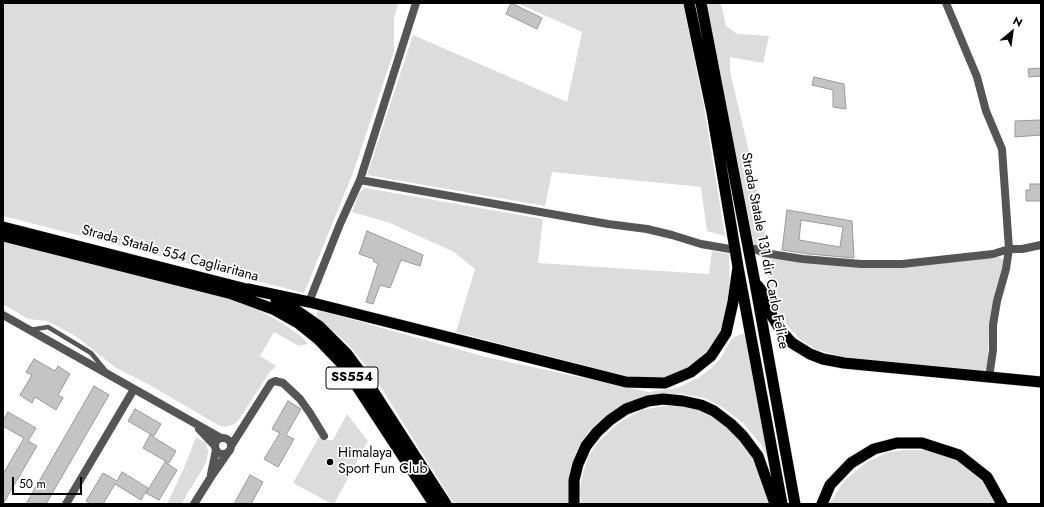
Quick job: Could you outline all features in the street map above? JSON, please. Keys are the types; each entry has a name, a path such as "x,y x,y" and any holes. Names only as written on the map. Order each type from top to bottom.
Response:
{"highway":[{"name":"Strada Statale 131 dir Carlo Felice","path":"690,3 712,112 738,267 782,504"},
{"name":"Strada Statale 131 dir Carlo Felice","path":"701,3 756,283 795,504"},
{"name":"Strada Statale 554 Cagliaritana","path":"3,227 248,289 290,306 319,326 347,354 446,504"},
{"name":"Strada Statale 554 Cagliaritana","path":"3,236 232,294 273,309 298,323 318,339 343,365 434,504"},
{"path":"248,289 309,302 626,382 664,383 692,372 711,356 726,333 734,302 738,267"},
{"path":"756,283 768,300 772,316 782,332 792,342 810,354 823,359 844,363 1041,382"},
{"path":"574,504 574,480 578,464 586,446 597,432 610,420 626,410 648,401 663,399 683,401 701,406 714,411 731,424 743,436 758,456 775,504"},
{"path":"822,504 830,485 850,463 874,449 897,443 922,443 959,455 987,477 1002,504"}],"street":[{"path":"309,302 340,224 360,180 416,3"},
{"path":"946,3 976,78 986,111 1002,149 1008,249 1006,269 997,301 989,378"},
{"path":"360,180 601,223 647,229 700,244 730,249"},
{"path":"755,249 764,253 803,259 861,264 902,264 993,254 1008,249 1022,249 1041,245"},
{"path":"3,315 194,424 230,441 230,449"},
{"path":"194,504 271,383 275,381 283,383 300,399 324,436"},
{"path":"66,504 109,434 134,389"},
{"path":"194,424 222,454 230,449"},
{"path":"211,477 218,440 242,427"}],"lane":[{"path":"29,330 48,327 91,353 110,376"}],"shaded area":[{"path":"3,3 398,3 394,19 394,51 353,173 304,293 3,216"},
{"path":"517,3 683,3 704,107 725,236 707,231 701,187 552,172 545,206 367,175 413,35 567,102 582,32"},
{"path":"706,3 721,3 726,26 737,34 769,36 763,63 730,57 730,71 752,165 768,250 754,246"},
{"path":"365,188 543,219 538,263 709,274 712,251 729,254 730,302 726,323 707,356 668,379 629,377 456,332 475,269 454,252 390,223 352,212 359,193"},
{"path":"3,242 229,299 257,309 282,323 302,337 308,344 299,346 274,332 260,356 276,366 269,373 236,423 225,427 218,425 148,384 116,368 77,337 48,321 28,319 3,304"},
{"path":"999,257 1003,260 1004,264 990,320 987,367 983,372 843,357 817,350 801,340 781,316 777,309 762,261 771,259 785,259 864,268"},
{"path":"318,310 486,357 649,392 677,388 698,378 720,359 731,340 736,336 743,334 748,337 770,461 760,443 743,423 722,407 704,398 682,394 665,394 626,404 598,422 588,432 576,458 570,504 454,504 372,373 349,345 316,316"},
{"path":"664,406 686,406 711,413 734,432 745,445 756,466 771,504 581,504 580,489 583,473 588,457 597,443 620,422 642,410"},
{"name":"Himalaya Sport Fun Club","path":"347,414 368,441 334,504 332,504 293,483 319,437 325,440 333,440"},
{"path":"196,437 206,443 208,451 207,460 181,504 167,504 184,468"},
{"path":"927,450 950,457 966,465 982,480 993,494 997,504 829,504 845,480 867,462 888,452"}],"building":[{"path":"511,3 542,18 537,29 506,14"},
{"path":"1041,68 1041,76 1029,77 1028,69"},
{"path":"814,77 844,84 846,109 833,107 833,90 812,85"},
{"path":"1041,120 1041,135 1015,137 1015,121"},
{"path":"1030,184 1041,184 1041,201 1026,201 1026,190 1030,190"},
{"path":"787,210 852,221 854,258 782,250","holes":["801,220 843,227 840,247 799,240"]},
{"path":"367,231 423,255 420,266 401,260 390,288 380,285 373,304 366,302 378,264 373,261 374,259 359,254"},
{"path":"34,359 55,371 58,366 70,374 58,395 63,398 56,410 35,397 32,403 20,395 32,375 26,372"},
{"path":"94,386 109,395 46,504 26,504"},
{"path":"288,401 301,409 286,435 294,439 278,467 264,459 280,433 272,429"},
{"path":"135,409 161,424 154,436 128,421"},
{"path":"8,412 36,428 28,441 37,446 3,504 3,474 24,438 3,426 3,421"},
{"path":"150,435 176,451 169,463 143,448"},
{"path":"165,462 177,470 159,500 146,493"},
{"path":"122,472 148,488 141,500 115,484 103,504 91,504 86,501 103,473 117,481"},
{"path":"250,475 263,482 251,504 234,504"}],"place":[{"name":"Himalaya Sport Fun Club","path":"330,462"}]}
